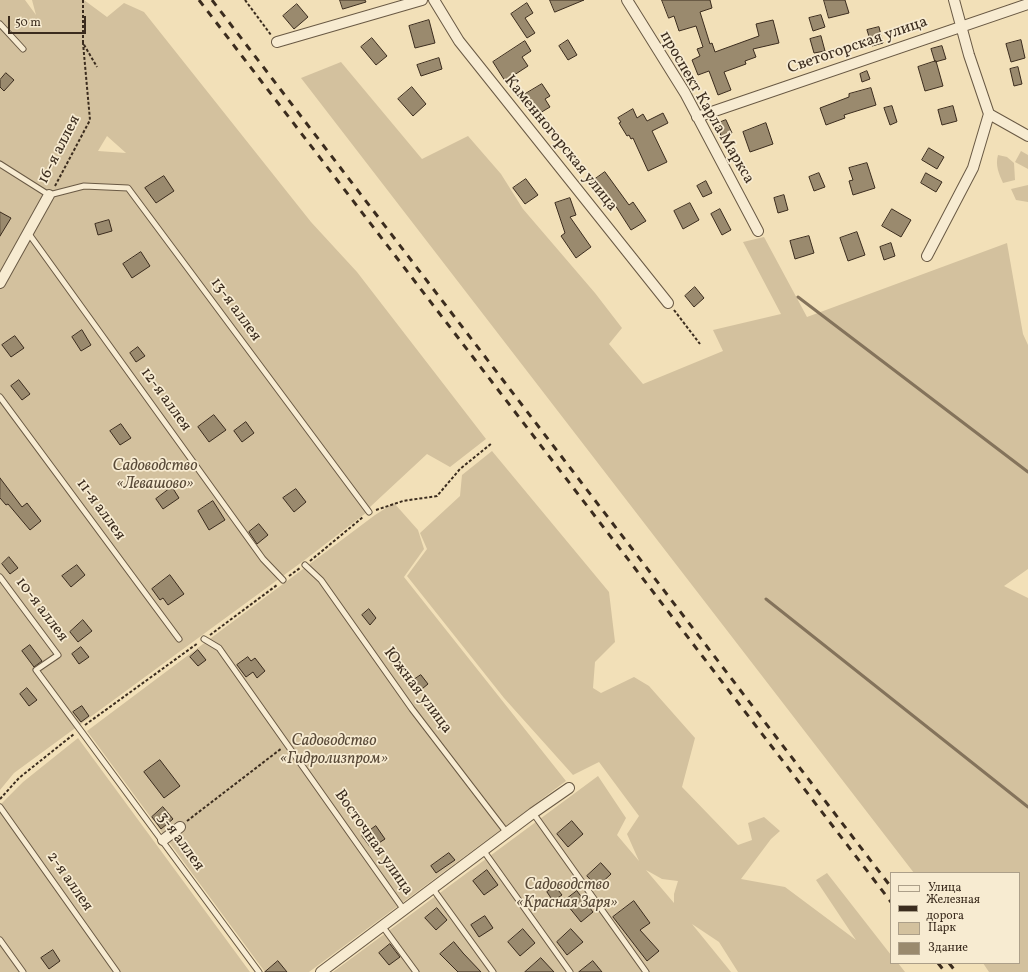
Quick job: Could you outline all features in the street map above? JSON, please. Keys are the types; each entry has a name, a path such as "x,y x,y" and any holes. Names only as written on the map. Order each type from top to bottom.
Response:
{"street":[{"path":"277,42 422,0"},
{"name":"Каменногорская улица","path":"434,0 459,41 668,303"},
{"name":"проспект Карла Маркса","path":"627,0 685,93 758,231"},
{"path":"927,256 973,168 989,114 961,27 954,0"},
{"name":"Светогорская улица","path":"697,117 1028,4"},
{"path":"989,114 1028,136"},
{"path":"0,283 50,195"},
{"path":"321,972 383,927 483,850 569,788"},
{"path":"163,840 180,827"}],"lane":[{"path":"0,24 23,49"},
{"path":"0,164 50,195"},
{"name":"13-я аллея","path":"50,195 84,186 128,188 369,512"},
{"name":"12-я аллея","path":"29,234 263,559 283,580"},
{"name":"11-я аллея","path":"0,396 179,639"},
{"name":"Южная улица","path":"305,565 321,580 412,709 507,833"},
{"name":"10-я аллея","path":"0,577 58,655 36,670 80,729"},
{"name":"Восточная улица","path":"204,639 219,648 404,910"},
{"name":"3-я аллея","path":"80,729 259,972"},
{"name":"2-я аллея","path":"0,807 117,972"},
{"path":"533,813 646,972"},
{"path":"483,850 570,972"},
{"path":"433,889 493,972"},
{"path":"383,927 416,972"},
{"path":"0,940 23,972"}],"path":[{"name":"16-я аллея","path":"50,195 90,120 83,42 83,0"},
{"path":"245,0 277,42"},
{"path":"83,42 97,68"},
{"path":"668,303 700,344"},
{"path":"0,799 19,778 80,729 305,565 369,512 403,501 437,496 460,469 492,443"},
{"path":"180,827 288,744"}],"green space":[{"name":"Садоводство «Левашово»","path":"0,0 25,0 36,15 32,0 84,0 107,17 124,3 144,12 311,222 357,272 486,439 450,467 427,454 370,507 371,509 306,559 14,773 0,790","holes":["107,136 126,153 98,151"]},
{"path":"341,62 422,159 468,136 501,174 523,209 595,293 622,328 609,344 643,384 723,351 713,330 781,314 743,242 764,237 807,317 1007,243 1023,334 1028,345 1028,569 1004,586 1028,598 1028,972 989,972 984,964 1020,964 1020,872 913,872 301,78"},
{"path":"1021,151 1028,155 1028,169 1015,162"},
{"path":"998,155 1007,157 1014,163 1015,180 1003,183 997,166"},
{"path":"1028,185 1028,202 1016,200 1011,189"},
{"name":"Садоводство «Красная Заря»","path":"492,451 609,592 615,642 595,662 593,688 601,693 634,677 649,686 695,738 682,787 738,845 752,840 748,823 764,817 780,831 771,839 741,879 785,887 856,940 816,880 827,873 890,954 890,964 899,964 905,972 738,972 719,942 692,924 731,972 333,972 598,776 626,818 617,835 639,861 627,834 639,816 599,762 573,775 504,698 407,576 427,549 420,533 460,496 462,475","holes":["646,870 662,879 678,881 674,894 674,903"]},
{"name":"Садоводство «Гидролизпром»","path":"394,503 418,530 424,549 404,577 566,781 309,972 265,972 87,731 375,515"},
{"path":"78,738 250,972 27,972 0,936 0,805 23,782"},
{"path":"0,945 20,972 0,972"}],"building":[{"path":"340,0 365,0 366,2 343,9"},
{"path":"550,0 584,0 555,12"},
{"path":"662,0 710,0 712,8 700,12 710,44 712,43 715,52 759,36 756,24 773,20 779,43 753,49 756,57 745,61 746,64 724,72 731,90 718,95 709,71 698,75 692,60 700,56 697,49 703,47 696,26 679,31 674,16 669,18"},
{"path":"824,0 845,0 849,13 829,18"},
{"path":"527,3 533,13 525,18 535,33 527,38 511,14"},
{"path":"297,4 308,17 294,29 283,16"},
{"path":"821,15 825,27 813,31 809,18"},
{"path":"429,20 435,43 415,48 409,26"},
{"path":"879,27 883,43 872,46 867,30"},
{"path":"821,36 825,51 814,53 810,39"},
{"path":"372,38 387,56 376,65 361,47"},
{"path":"568,40 577,55 568,60 559,46"},
{"path":"1021,40 1025,58 1011,62 1006,44"},
{"path":"525,41 531,51 522,57 528,66 505,81 493,62"},
{"path":"942,46 946,59 935,62 931,49"},
{"path":"439,58 442,69 421,76 417,65"},
{"path":"936,61 943,86 925,91 918,67"},
{"path":"1018,67 1022,84 1014,86 1010,69"},
{"path":"867,71 870,79 862,82 860,74"},
{"path":"6,73 14,80 4,91 0,87 0,80"},
{"path":"542,84 550,96 545,99 550,107 535,116 522,96"},
{"path":"412,87 426,104 413,116 398,99"},
{"path":"871,88 876,105 844,115 845,118 826,125 820,108 849,97 849,94"},
{"path":"892,106 897,122 890,125 884,108"},
{"path":"953,106 957,121 942,125 938,110"},
{"path":"633,109 637,118 643,114 647,121 663,113 668,123 652,131 667,162 648,171 633,138 631,139 629,135 627,136 619,123 621,122 618,118"},
{"path":"726,120 732,133 722,138 716,124"},
{"path":"766,123 773,144 750,152 743,132"},
{"path":"929,148 944,157 937,169 922,160"},
{"path":"867,163 875,188 853,195 849,181 853,180 849,168"},
{"path":"605,172 629,205 633,202 646,221 631,230 613,202 608,206 591,182"},
{"path":"819,173 825,187 814,191 809,177"},
{"path":"926,173 942,182 936,192 921,183"},
{"path":"164,176 174,191 156,203 145,188"},
{"path":"526,179 538,195 525,204 513,188"},
{"path":"706,181 712,193 703,197 697,186"},
{"path":"784,195 788,210 778,213 774,198"},
{"path":"570,198 576,215 570,217 591,247 576,258 561,236 565,233 555,203"},
{"path":"690,203 699,220 683,229 674,211"},
{"path":"720,209 731,230 722,235 711,214"},
{"path":"892,209 911,220 901,237 882,226"},
{"path":"0,212 11,218 0,236"},
{"path":"109,220 112,231 98,235 95,224"},
{"path":"857,232 865,255 848,261 840,238"},
{"path":"809,236 814,253 795,259 790,241"},
{"path":"891,243 895,256 884,260 880,247"},
{"path":"141,252 150,266 132,278 123,264"},
{"path":"695,287 704,298 694,307 685,296"},
{"path":"82,330 91,345 81,351 72,337"},
{"path":"15,336 24,348 11,357 2,345"},
{"path":"138,347 145,356 136,362 130,353"},
{"path":"19,380 30,394 22,400 11,386"},
{"path":"214,415 226,430 209,442 198,427"},
{"path":"246,422 254,433 242,442 234,431"},
{"path":"121,424 131,438 120,445 110,431"},
{"path":"0,478 22,507 27,503 41,521 30,530 8,504 6,505 0,498"},
{"path":"172,487 179,498 163,509 156,499"},
{"path":"296,489 306,502 294,512 283,498"},
{"path":"213,501 225,520 209,530 198,511"},
{"path":"259,524 268,535 257,544 249,532"},
{"path":"9,557 18,568 10,574 2,564"},
{"path":"77,565 85,575 71,587 62,576"},
{"path":"170,575 184,594 168,605 163,598 160,600 152,589"},
{"path":"369,609 376,618 370,625 362,615"},
{"path":"83,620 92,631 78,642 70,632"},
{"path":"30,645 42,661 34,667 22,651"},
{"path":"81,647 89,657 79,664 72,654"},
{"path":"198,650 206,660 198,666 190,657"},
{"path":"248,657 251,661 255,658 265,671 257,678 253,672 246,677 237,665"},
{"path":"421,675 428,684 417,693 409,683"},
{"path":"27,688 37,700 29,706 20,694"},
{"path":"82,706 89,716 81,722 73,712"},
{"path":"160,760 180,786 164,798 144,772"},
{"path":"163,807 173,819 161,829 152,817"},
{"path":"572,821 583,834 568,847 557,834"},
{"path":"376,826 385,839 371,848 362,836"},
{"path":"449,853 455,860 436,873 431,866"},
{"path":"601,863 611,874 597,887 587,876"},
{"path":"487,870 498,885 484,895 473,881"},
{"path":"555,886 562,895 553,901 547,892"},
{"path":"577,891 593,912 581,922 564,901"},
{"path":"634,901 650,923 640,930 659,951 647,961 613,917"},
{"path":"437,908 447,920 436,930 425,918"},
{"path":"485,916 493,928 479,937 471,925"},
{"path":"523,929 535,943 520,956 508,942"},
{"path":"571,929 583,942 567,955 557,942"},
{"path":"454,942 481,972 458,972 440,954"},
{"path":"390,944 400,957 389,965 379,953"},
{"path":"53,950 60,961 49,969 41,958"},
{"path":"541,958 554,972 525,972"},
{"path":"278,961 287,972 265,972"},
{"path":"593,961 602,972 579,972"}],"waterway":[{"path":"798,297 1028,472"},
{"path":"766,599 1028,807"}],"railway":[{"path":"199,0 890,901"},
{"path":"212,0 890,886"},
{"path":"939,964 945,972"},
{"path":"950,964 956,972"}]}
